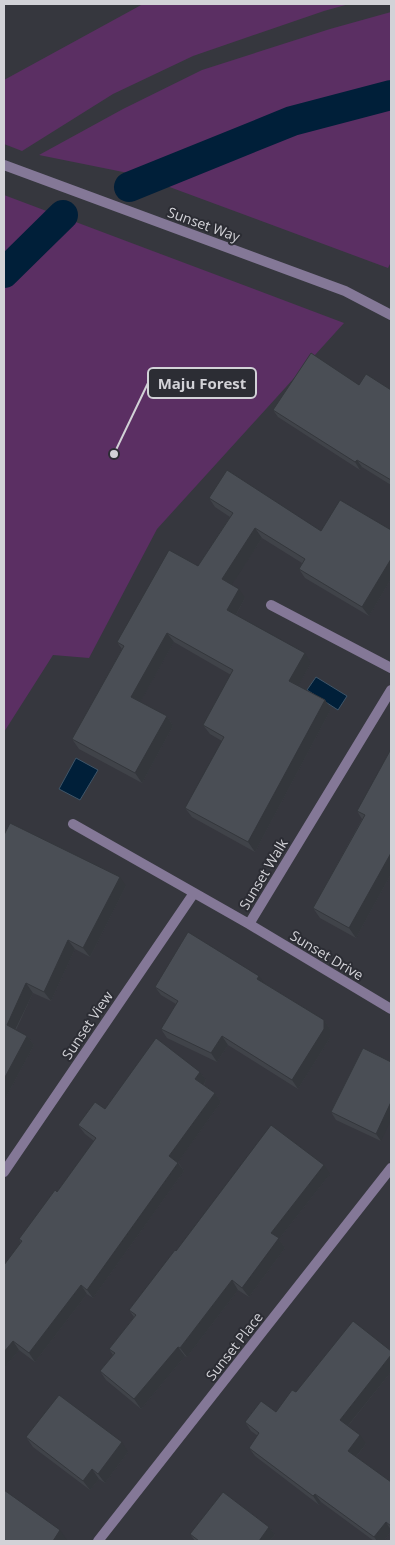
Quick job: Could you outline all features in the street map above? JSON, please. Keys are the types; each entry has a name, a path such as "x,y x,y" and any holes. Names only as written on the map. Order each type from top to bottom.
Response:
{"street":[{"name":"Sunset Way","path":"4,165 345,291 391,315"},
{"path":"271,605 391,668"},
{"name":"Sunset Walk","path":"72,824 248,924 391,690"},
{"name":"Sunset View","path":"4,1172 194,893"},
{"name":"Sunset Drive","path":"248,924 391,1010"},
{"name":"Sunset Place","path":"98,1541 391,1168"}],"shaded area":[{"path":"143,4 349,4 193,56 113,94 22,151 4,144 4,80"},
{"path":"391,12 391,88 287,116 143,176 39,155 123,109 202,70 330,29"},
{"path":"391,100 391,262 388,268 156,182 295,126"},
{"path":"4,195 344,323 157,529 89,658 53,655 4,732"}],"water":[{"path":"316,677 347,696 338,710 307,690"},
{"path":"76,758 98,770 80,800 59,789"}],"building":[{"path":"311,353 359,385 366,374 391,390 391,480 357,460 355,462 273,410"},
{"path":"227,470 321,531 340,500 391,530 391,559 362,607 299,569 305,559 255,528 222,579 239,589 227,610 305,653 289,681 325,700 248,842 185,808 224,737 203,725 233,670 167,633 131,697 167,716 135,773 72,739 124,646 117,642 169,550 198,566 233,513 209,498"},
{"path":"391,749 391,853 349,928 313,908 365,815 357,811"},
{"path":"10,823 120,877 83,948 68,940 44,992 26,983 7,1025 27,1036 4,1079 4,835"},
{"path":"188,932 259,976 257,979 324,1020 324,1029 292,1080 222,1036 211,1053 161,1029 178,1001 155,987"},
{"path":"156,1038 200,1072 195,1079 215,1093 169,1156 178,1163 87,1290 81,1285 29,1353 13,1341 4,1352 4,1265 22,1241 19,1239 55,1190 57,1192 96,1138 78,1125 95,1102 105,1109"},
{"path":"363,1048 391,1062 391,1102 376,1134 331,1112"},
{"path":"271,1125 324,1165 271,1233 279,1238 242,1288 232,1280 180,1348 178,1347 134,1399 100,1371 115,1353 109,1349 136,1315 129,1310"},
{"path":"353,1321 391,1351 391,1355 340,1420 360,1435 348,1451 391,1482 391,1526 386,1522 374,1537 315,1494 313,1496 249,1448 259,1433 245,1422 261,1401 276,1412 292,1390 296,1392"},
{"path":"59,1395 122,1442 98,1474 92,1469 83,1481 26,1437"},
{"path":"4,1490 60,1530 53,1541 4,1541"},
{"path":"223,1492 269,1527 259,1541 199,1541 190,1534"}],"waterway":[{"path":"129,187 292,121 391,95"},
{"path":"4,273 63,215"}],"place":[{"name":"Maju Forest","path":"114,454"}]}
